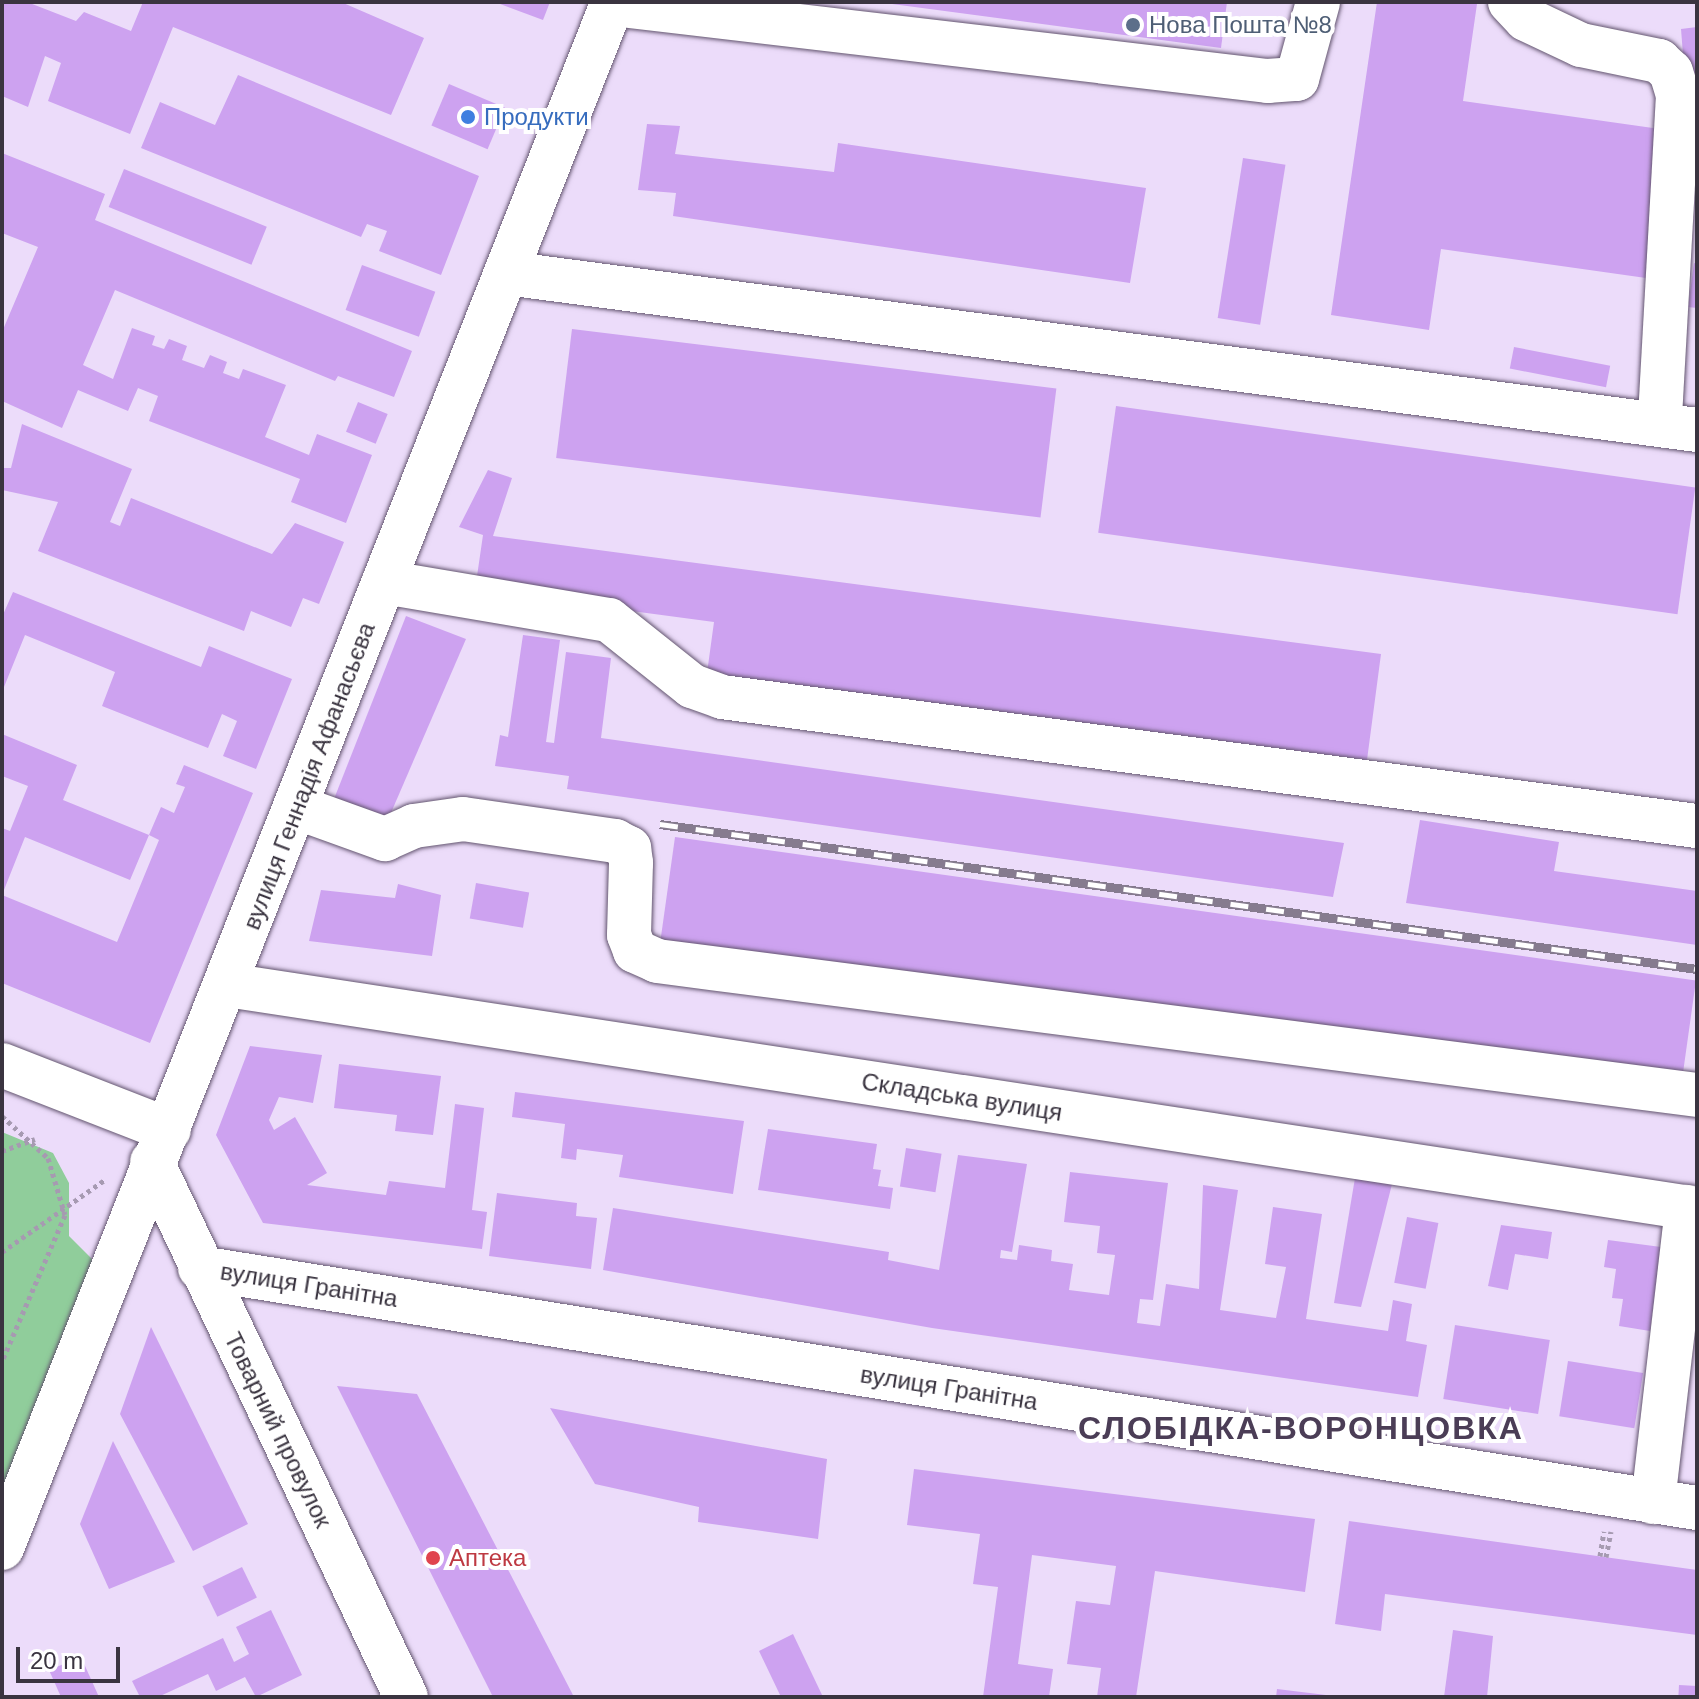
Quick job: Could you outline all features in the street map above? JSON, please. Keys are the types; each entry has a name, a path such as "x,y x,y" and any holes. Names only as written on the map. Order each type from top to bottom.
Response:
{"street":[{"path":"612,3 1267,81 1297,79 1318,2"},
{"path":"506,273 1678,425 1678,95 1671,72 1659,61 1581,45 1526,19 1510,2"},
{"name":"вулиця Геннадія Афанасьєва","path":"2,1548 160,1146 227,985 612,3"},
{"path":"384,582 609,620 692,686 722,697 1697,826"},
{"path":"296,807 385,839 414,826 463,819 615,841 629,848 629,935 635,951 657,961 1697,1095"},
{"name":"Складська вулиця","path":"227,985 1692,1208"},
{"path":"2,1065 160,1146"},
{"name":"Товарний провулок","path":"160,1146 200,1268 406,1697"},
{"path":"1653,1502 1692,1208"},
{"name":"вулиця Гранітна","path":"200,1268 1697,1508"}],"path":[{"path":"2,1116 35,1139 65,1206 2,1361"},
{"path":"2,1151 35,1139"},
{"path":"2,1252 65,1206 160,1146"},
{"path":"1603,1557 1609,1522"}],"green space":[{"path":"2,1132 53,1153 69,1183 69,1236 96,1263 2,1513"}],"building":[{"path":"2,2 27,2 76,21 84,12 131,31 143,2 341,2 424,38 391,115 173,27 130,134 48,101 61,63 45,56 28,107 2,96"},
{"path":"495,2 550,2 543,20"},
{"name":"Нова Пошта №8","path":"877,2 1227,2 1221,48"},
{"path":"1377,2 1477,4 1463,101 1667,130 1646,278 1441,249 1429,330 1331,315"},
{"path":"1697,27 1697,122 1687,105 1681,29"},
{"path":"238,75 479,176 441,275 379,251 387,231 367,224 361,237 141,148 160,102 215,125"},
{"name":"Продукти","path":"449,84 505,108 488,149 431,125"},
{"path":"647,124 680,126 675,154 834,172 838,143 1146,188 1130,283 673,216 676,193 638,190"},
{"path":"2,153 105,194 95,220 412,351 394,397 338,376 335,381 115,290 83,365 113,379 132,328 155,336 152,345 164,349 169,339 187,346 182,360 204,368 210,355 227,362 223,373 239,379 243,369 286,385 265,437 309,455 317,434 372,455 346,523 291,502 300,479 149,421 158,396 138,388 128,411 78,390 62,428 2,401 2,332 38,247 2,233"},
{"path":"1243,158 1285,165 1260,325 1218,318"},
{"path":"124,169 267,227 251,265 109,207"},
{"path":"1694,263 1697,264 1697,308 1688,307"},
{"path":"362,265 435,292 419,337 346,310"},
{"path":"572,329 1056,388 1041,518 556,458"},
{"path":"1514,347 1610,366 1606,387 1510,369"},
{"path":"358,402 388,414 376,444 346,432"},
{"path":"1116,406 1695,487 1677,614 1098,533"},
{"path":"22,424 132,469 110,522 120,526 131,498 272,554 295,523 344,542 319,604 303,598 291,627 251,611 244,631 38,551 58,502 2,490 2,468 11,468"},
{"path":"488,470 512,478 493,536 1381,654 1367,760 707,673 714,622 475,590 483,535 459,527"},
{"path":"13,592 201,667 209,646 292,679 256,769 223,756 237,721 222,714 208,748 102,706 115,672 25,635 2,692 2,617"},
{"path":"406,616 466,639 384,829 334,799"},
{"path":"523,635 560,640 546,742 554,743 566,652 611,658 601,738 1344,843 1333,897 567,789 569,776 495,766 500,735 508,737"},
{"path":"2,734 77,765 63,800 149,835 130,880 25,837 2,895 2,828 10,831 28,786 2,776"},
{"path":"184,765 253,793 150,1043 2,983 2,895 117,942 159,840 149,835 161,807 174,813 185,787 176,784"},
{"path":"1420,820 1559,842 1554,871 1697,891 1697,945 1406,903"},
{"path":"675,837 1696,980 1681,1087 660,944"},
{"path":"476,883 529,892 523,928 470,918"},
{"path":"398,884 441,895 432,956 309,941 321,890 395,898"},
{"path":"250,1046 322,1055 313,1103 279,1097 269,1120 274,1130 295,1117 327,1173 307,1185 386,1195 389,1181 445,1188 455,1104 484,1108 472,1210 487,1212 482,1249 263,1223 216,1135"},
{"path":"339,1064 441,1076 433,1135 395,1131 397,1115 334,1108"},
{"path":"515,1092 744,1121 733,1194 619,1177 623,1155 577,1149 576,1160 561,1158 565,1124 512,1117"},
{"path":"768,1129 877,1144 873,1169 881,1170 878,1186 893,1188 890,1209 758,1190"},
{"path":"906,1148 942,1154 935,1192 900,1187"},
{"path":"958,1155 1027,1164 1012,1252 1001,1250 1000,1258 1017,1260 1019,1245 1052,1250 1051,1261 1073,1264 1069,1290 1109,1295 1115,1255 1097,1253 1100,1226 1064,1222 1070,1172 1168,1183 1153,1300 1140,1299 1137,1323 1160,1326 1166,1284 1199,1289 1203,1185 1238,1190 1220,1310 1276,1318 1286,1267 1265,1264 1273,1207 1322,1214 1306,1319 1388,1331 1393,1300 1412,1304 1406,1341 1427,1345 1418,1397 932,1328 603,1270 613,1208 889,1252 888,1260 939,1270"},
{"path":"1355,1178 1392,1184 1361,1307 1334,1303"},
{"path":"497,1193 577,1203 576,1216 597,1218 591,1269 489,1256"},
{"path":"1407,1217 1438,1223 1426,1289 1394,1283"},
{"path":"1501,1225 1552,1232 1548,1259 1515,1254 1508,1290 1488,1286"},
{"path":"1608,1240 1661,1247 1650,1331 1619,1326 1623,1299 1612,1298 1616,1269 1604,1267"},
{"path":"1455,1325 1550,1340 1538,1414 1443,1399"},
{"path":"151,1327 248,1524 193,1551 120,1414"},
{"path":"1568,1361 1643,1373 1634,1428 1559,1416"},
{"path":"337,1386 417,1394 574,1697 493,1697"},
{"path":"550,1408 827,1459 818,1539 698,1522 699,1507 595,1484"},
{"path":"113,1441 175,1562 109,1589 80,1524"},
{"path":"914,1469 1315,1519 1305,1592 1155,1571 1136,1697 1097,1697 1101,1668 1067,1664 1076,1601 1110,1605 1116,1566 1032,1555 1018,1664 1053,1669 1049,1697 983,1697 998,1587 973,1584 980,1534 907,1525"},
{"path":"1349,1521 1697,1570 1697,1635 1385,1594 1381,1631 1335,1624"},
{"path":"242,1567 257,1598 217,1617 202,1586"},
{"path":"271,1610 302,1675 256,1697 245,1677 216,1691 208,1674 158,1697 140,1697 132,1681 223,1638 234,1662 249,1654 236,1627"},
{"path":"1453,1630 1493,1636 1487,1697 1444,1697"},
{"path":"793,1634 823,1697 781,1697 759,1651"},
{"path":"81,1657 99,1697 61,1697 49,1670"},
{"path":"1679,1685 1697,1686 1696,1697 1678,1697"},
{"path":"1277,1689 1326,1695 1326,1697 1276,1697"}],"railway":[{"path":"660,824 1697,969"}],"place":[{"name":"Нова Пошта №8","path":"1133,25"},
{"name":"Продукти","path":"468,117"},
{"name":"Аптека","path":"433,1558"}],"district":[{"name":"СЛОБІДКА-ВОРОНЦОВКА","path":"1301,1428"}]}
